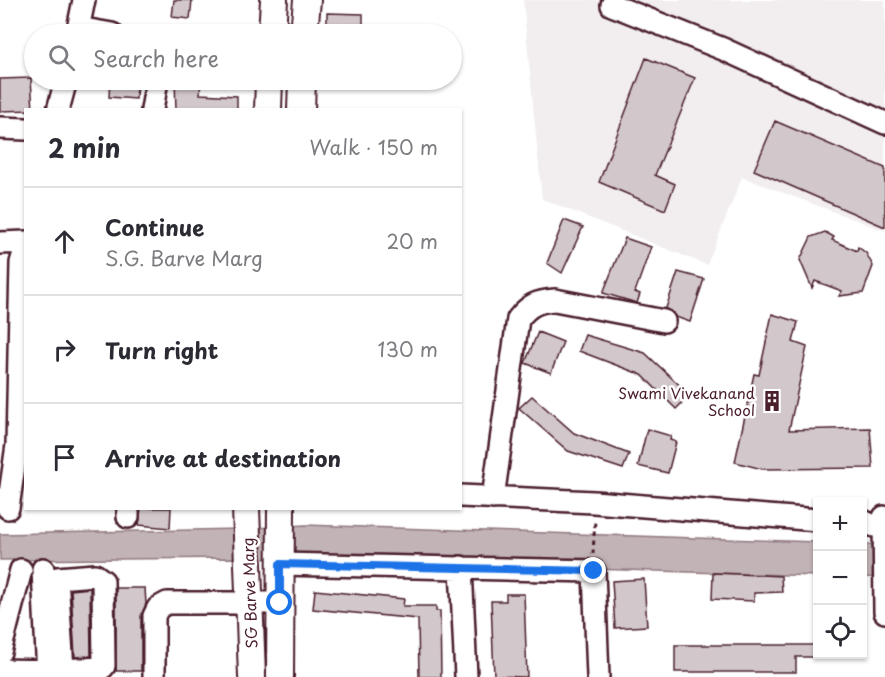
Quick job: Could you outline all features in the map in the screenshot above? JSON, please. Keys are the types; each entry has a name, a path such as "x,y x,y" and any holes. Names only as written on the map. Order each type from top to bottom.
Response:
{"main road":[{"path":"273,24 274,0"},
{"path":"305,24 307,0"},
{"path":"268,108 269,90"},
{"path":"300,108 301,90"},
{"path":"247,516 280,516 280,671 252,672"},
{"name":"SG Barve Marg","path":"247,516 252,672"}],"street":[{"path":"79,24 84,0"},
{"path":"612,5 723,49 885,123"},
{"path":"59,108 63,90"},
{"path":"152,108 155,90"},
{"path":"0,128 24,129"},
{"path":"0,243 24,244"},
{"path":"8,508 14,445 21,263 24,252"},
{"path":"493,498 518,319 528,306 542,301 555,300 664,321"},
{"path":"462,496 594,502 813,520"},
{"path":"867,523 874,526 885,522 885,612"},
{"path":"280,562 594,571 598,677"},
{"path":"461,567 466,677"},
{"path":"0,652 12,570"},
{"path":"0,670 53,673 102,668 105,663 103,581 95,575 47,580 7,595"},
{"path":"47,580 53,673"},
{"path":"154,677 154,616 158,608 167,603 280,603"}],"path":[{"path":"592,557 595,516"}],"shaded area":[{"path":"523,0 885,0 885,231 742,177 707,265 542,199"},
{"path":"305,525 813,542 813,576 239,558 0,560 0,534 239,529"},
{"path":"867,544 885,545 885,578 867,577"}],"building":[{"path":"174,0 192,0 190,19 172,17"},
{"path":"327,13 363,14 363,24 327,24"},
{"path":"646,58 695,78 655,175 675,184 665,210 599,182"},
{"path":"24,78 24,90 32,90 33,108 0,111 0,79"},
{"path":"109,90 136,90 136,99 109,97"},
{"path":"175,90 200,90 200,94 237,96 237,108 176,108"},
{"path":"775,121 885,168 885,227 754,170"},
{"path":"564,220 583,227 562,273 547,263"},
{"path":"825,232 834,237 832,240 857,251 858,247 866,253 873,266 863,293 839,296 842,291 815,281 812,288 800,260 811,237"},
{"path":"625,238 651,247 635,292 640,294 637,303 603,293"},
{"path":"678,272 704,279 690,322 676,317 666,308"},
{"name":"Swami Vivekanand School","path":"772,314 798,322 793,342 807,347 789,430 870,428 873,468 762,469 735,462 754,374 759,375"},
{"path":"538,332 563,342 551,373 525,363"},
{"path":"585,335 645,353 690,395 676,409 642,375 579,351"},
{"path":"532,396 574,433 629,454 623,469 568,451 519,408"},
{"path":"647,429 671,436 670,440 676,442 668,473 638,466"},
{"path":"141,510 171,510 170,528 139,525"},
{"path":"713,573 781,576 782,592 754,593 754,601 712,599"},
{"path":"644,579 647,626 615,628 612,581"},
{"path":"90,588 91,656 75,657 71,590"},
{"path":"116,588 145,588 146,604 141,616 141,671 116,671"},
{"path":"315,590 404,599 403,606 436,606 436,611 440,611 441,677 419,677 418,619 313,609"},
{"path":"506,594 524,594 527,677 494,676 491,601 506,601"},
{"path":"675,645 813,645 813,657 796,657 796,672 675,672"}],"place":[{"name":"Swami Vivekanand School","path":"772,401"}],"route":[{"path":"280,603 280,564 594,571"}]}
